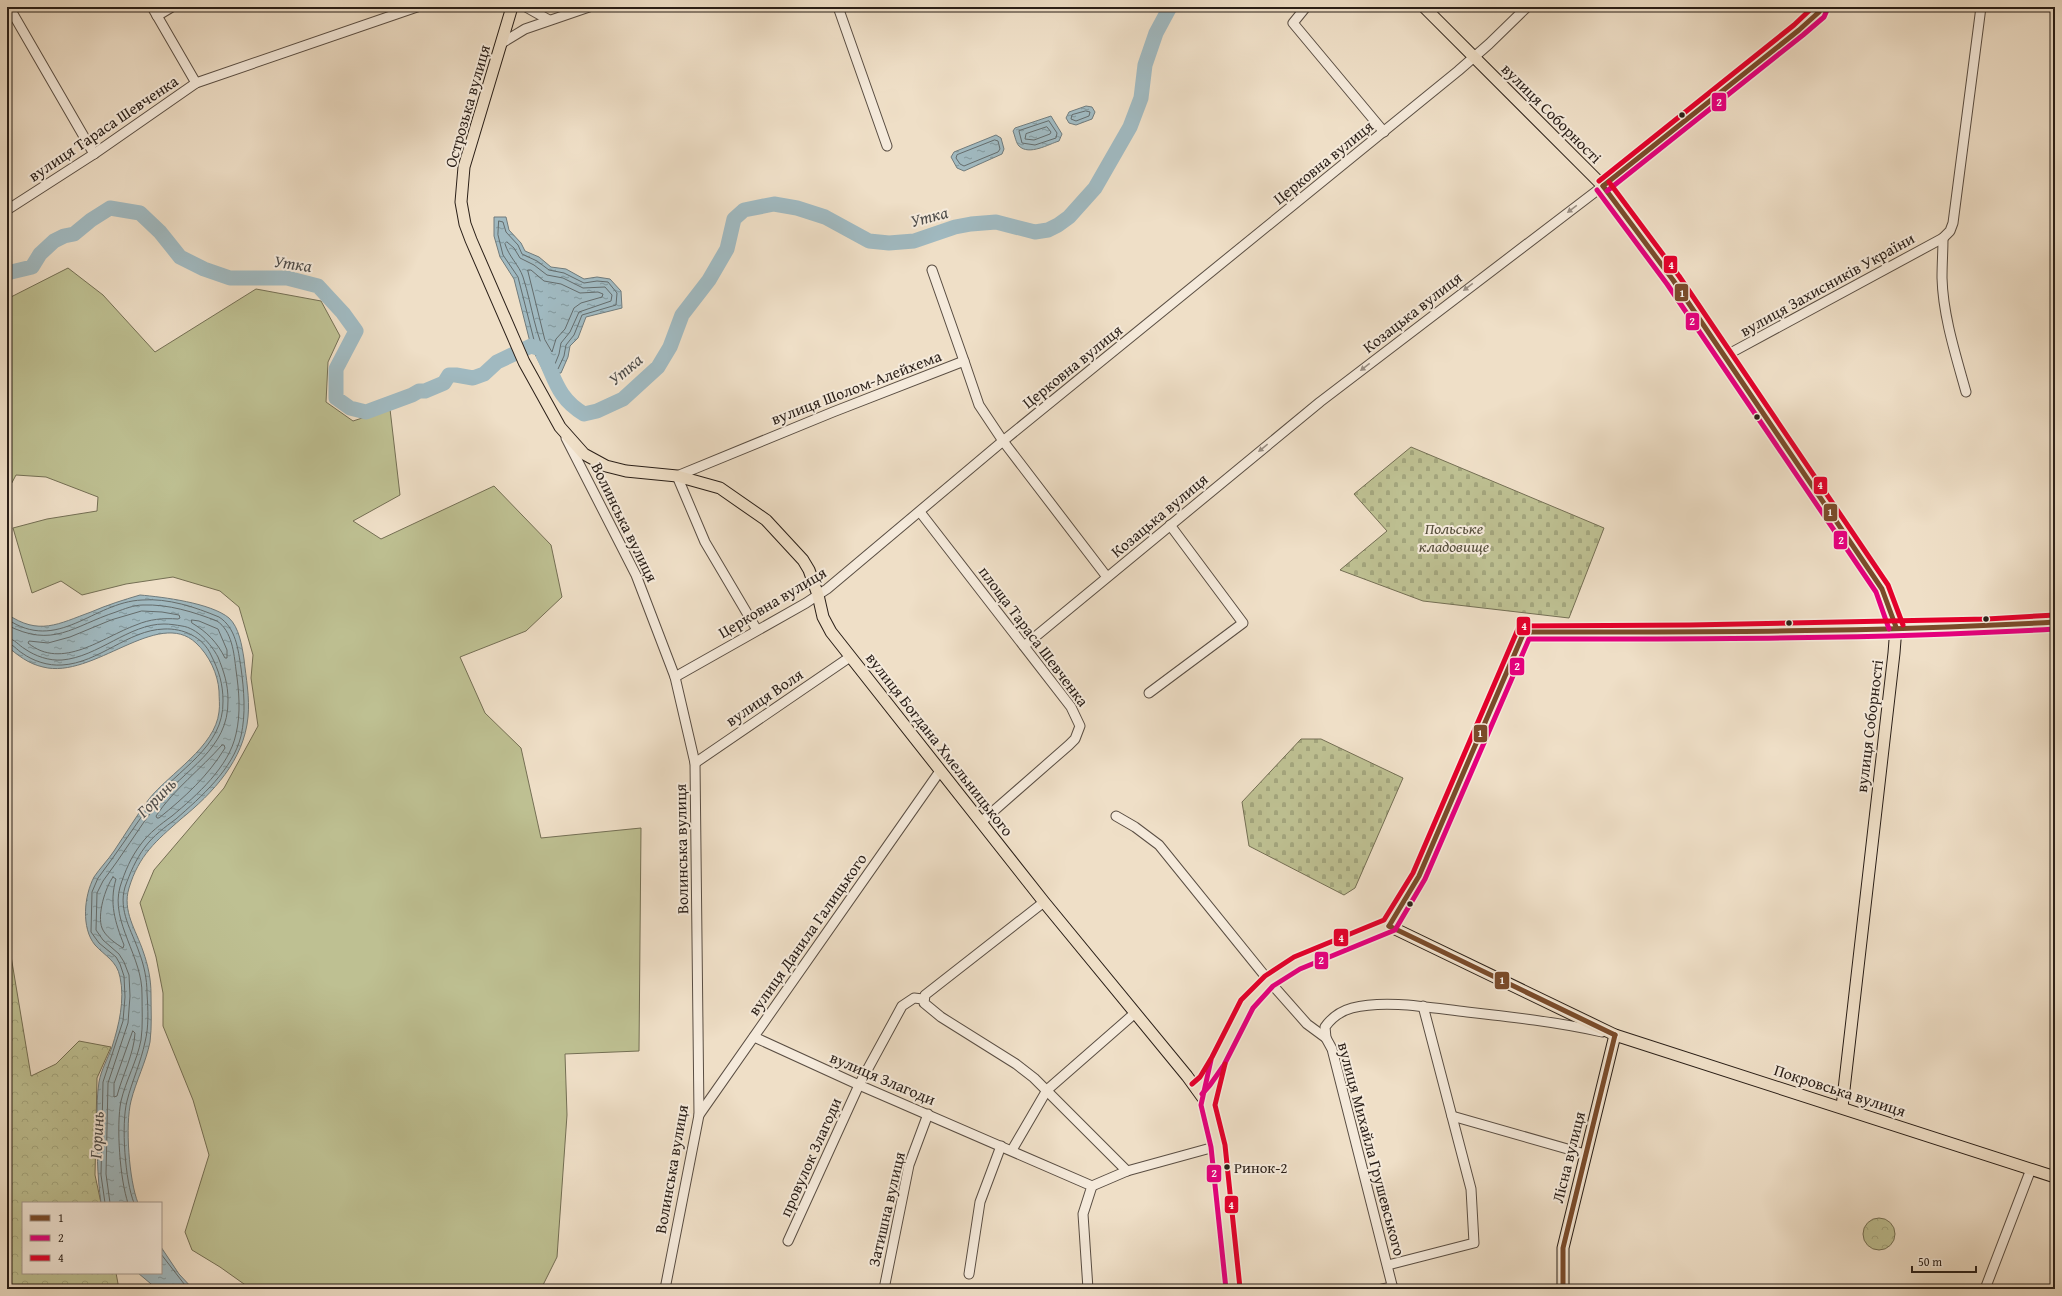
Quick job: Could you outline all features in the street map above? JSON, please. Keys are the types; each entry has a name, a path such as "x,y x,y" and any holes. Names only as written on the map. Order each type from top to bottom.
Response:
{"main road":[{"name":"Острозька вулиця","path":"507,327 469,235 461,194 464,166 512,7"},
{"name":"вулиця Соборності","path":"1424,7 1603,186 1673,280 1882,589 1896,627 1842,1107"},
{"name":"вулиця Богдана Хмельницького","path":"507,327 524,362 564,433 584,454 606,466 626,471 677,476 720,488 766,520 803,560 815,582 826,625 1044,902 1187,1076 1208,1105 1218,1146 1233,1289"},
{"path":"1197,1089 1205,1081 1218,1061 1247,1004 1269,981 1297,963 1389,926"},
{"name":"Покровська вулиця","path":"1389,926 1615,1035 2055,1177"},
{"name":"Лісна вулиця","path":"1563,1289 1563,1248 1615,1035"},
{"path":"1187,1076 1203,1074 1218,1061"},
{"path":"1208,1105 1218,1061"}],"street":[{"path":"9,7 94,154"},
{"name":"вулиця Тараса Шевченка","path":"152,7 196,83"},
{"path":"158,16 172,7"},
{"name":"вулиця Тараса Шевченка","path":"7,210 94,154 196,83 417,7"},
{"path":"526,7 549,20"},
{"path":"502,43 518,32 589,7"},
{"path":"838,7 887,146"},
{"path":"1306,7 1293,23 1384,132"},
{"name":"Церковна вулиця","path":"675,677 818,595 920,512 1003,441 1474,58 1526,7"},
{"name":"Козацька вулиця","path":"1024,646 1320,402 1603,186 1799,30 1819,12 1821,7"},
{"path":"1966,392 1954,349 1942,279 1944,238 1950,231 1953,223 1981,7"},
{"name":"вулиця Захисників України","path":"1725,356 1944,238"},
{"path":"932,270 964,362"},
{"name":"вулиця Шолом-Алейхема","path":"677,476 833,412 964,362 979,405 1003,441 1107,577"},
{"name":"Волинська вулиця","path":"564,433 636,575 675,677 695,763 698,1115 665,1289"},
{"path":"677,476 705,542 757,630"},
{"name":"площа Тараса Шевченка","path":"920,512 1071,707 1078,722 1078,733 1069,745 1044,769 981,822"},
{"path":"1149,693 1243,623 1170,525"},
{"path":"1389,926 1419,876 1524,632 1690,632 1987,626 2055,622"},
{"name":"вулиця Воля","path":"695,763 850,657"},
{"name":"вулиця Данила Галицького","path":"698,1115 940,771"},
{"name":"вулиця Михайла Грушевського","path":"1116,816 1135,827 1159,845 1269,981 1307,1024 1326,1038 1332,1049 1393,1288"},
{"path":"1044,902 925,995 923,999 927,1007 1016,1064 1047,1090 1127,1171"},
{"name":"провулок Злагоди","path":"788,1241 859,1085 902,1006 914,998 923,999"},
{"name":"Покровська вулиця","path":"1326,1038 1325,1027 1331,1019 1352,1008 1386,1005 1422,1006 1567,1024 1615,1035"},
{"path":"1388,1265 1474,1243 1470,1189 1422,1006"},
{"path":"1012,1150 1047,1090 1135,1013"},
{"name":"вулиця Злагоди","path":"754,1037 859,1085 1012,1150 1092,1186"},
{"name":"Затишна вулиця","path":"884,1289 909,1165 928,1114"},
{"path":"1452,1116 1585,1154"},
{"path":"969,1274 980,1202 1001,1146"},
{"path":"1088,1289 1083,1214 1092,1186 1127,1171 1218,1146"},
{"path":"1985,1289 2031,1169"},
{"path":"1382,1289 1393,1288"}],"green space":[{"path":"68,268 103,295 155,352 256,289 321,301 340,336 328,362 326,402 353,421 390,409 400,495 353,521 381,539 494,486 551,545 562,597 526,631 460,657 485,713 521,748 541,838 641,828 639,1051 565,1054 567,1115 557,1257 541,1289 251,1289 220,1267 192,1250 185,1232 209,1155 193,1100 163,1026 163,993 156,957 140,903 154,870 224,788 258,726 251,678 253,655 239,607 220,591 173,577 126,584 82,595 61,581 32,593 13,528 47,519 97,511 98,497 46,477 16,475 7,492 7,299"},
{"name":"Польське кладовище","path":"1411,447 1604,528 1569,618 1423,601 1340,570 1387,531 1354,494"},
{"path":"1301,739 1321,739 1403,778 1355,888 1344,895 1249,846 1242,802"},
{"path":"7,932 31,1076 56,1064 79,1041 111,1047 97,1078 95,1175 101,1202 22,1202 22,1274 116,1274 119,1289 7,1289"},
{"path":"1876,1218 1882,1218 1891,1222 1895,1234 1891,1246 1882,1250 1876,1250 1867,1246 1863,1237 1863,1231 1867,1222"}],"water":[{"path":"1086,106 1092,107 1095,112 1092,119 1076,125 1069,123 1066,118 1069,112"},
{"path":"1051,116 1062,134 1059,141 1033,150 1023,149 1019,146 1013,131 1015,128"},
{"path":"996,135 1001,138 1004,149 1002,154 964,171 957,168 951,157 954,152"},
{"path":"494,217 506,217 509,230 521,243 525,251 539,257 551,267 566,269 584,279 597,277 610,279 621,291 622,308 586,317 578,338 570,346 568,357 561,373 545,374 531,346 514,279 500,257 494,236"},
{"name":"Горинь","path":"140,595 174,599 211,608 221,613 229,618 240,637 248,688 248,717 245,733 233,761 215,787 149,849 133,876 127,896 129,913 146,962 151,988 150,1042 131,1101 128,1124 130,1167 138,1202 101,1202 98,1162 98,1091 101,1073 112,1047 117,1030 122,995 120,977 116,967 95,945 91,938 86,921 86,902 94,877 112,854 149,799 201,748 209,737 216,725 219,712 219,691 215,672 205,653 196,643 181,634 163,633 144,638 83,664 62,668 43,667 33,664 15,653 7,646 7,614 18,621 29,625 49,626"},
{"path":"162,1248 179,1274 193,1289 157,1289 139,1274 162,1274"}],"waterway":[{"name":"Утка","path":"7,273 32,267 40,254 54,241 64,236 74,234 91,220 110,208 140,213 160,232 180,257 204,269 230,278 287,278 318,286 343,313 356,331 336,369 336,398 350,408 366,412 419,391 425,391 444,383 449,375 473,378 484,374 497,362 531,346 540,349 561,393 574,407 584,414 597,411 623,399 658,367 670,347 682,315 709,280 727,249 734,219 744,210 774,204 797,208 825,217 869,241 889,243 914,241 955,227 971,224 996,222 1035,232 1048,230 1058,225 1069,217 1095,188 1130,127 1141,98 1145,65 1156,33 1170,7"}],"transit line":[{"name":"4","path":"1599,181 1794,25 1813,7"},
{"name":"1","path":"1603,186 1799,30 1819,12 1821,7"},
{"name":"2","path":"1607,191 1803,35 1824,17 1827,10"},
{"name":"4","path":"1609,182 1679,276 1888,585 1903,625"},
{"name":"1","path":"1603,186 1673,280 1882,589 1896,627"},
{"name":"2","path":"1597,190 1667,284 1876,592 1889,629"},
{"name":"4","path":"1192,1084 1200,1077 1212,1057 1241,1000 1265,976 1294,957 1384,920 1413,873 1518,629 1521,626 1690,625 1987,619 2055,615"},
{"name":"1","path":"1389,926 1419,876 1524,632 1856,630 2055,622"},
{"name":"2","path":"1202,1094 1224,1065 1253,1008 1273,986 1300,969 1395,930 1425,879 1529,639 1858,637 2055,629"},
{"name":"1","path":"1389,926 1615,1035"},
{"name":"1","path":"1563,1289 1563,1248 1615,1035"},
{"name":"2","path":"1211,1060 1201,1105 1211,1147 1226,1289"},
{"name":"4","path":"1225,1064 1215,1105 1225,1145 1240,1288"}],"place":[{"name":"Ринок-2","path":"1227,1167"}]}
